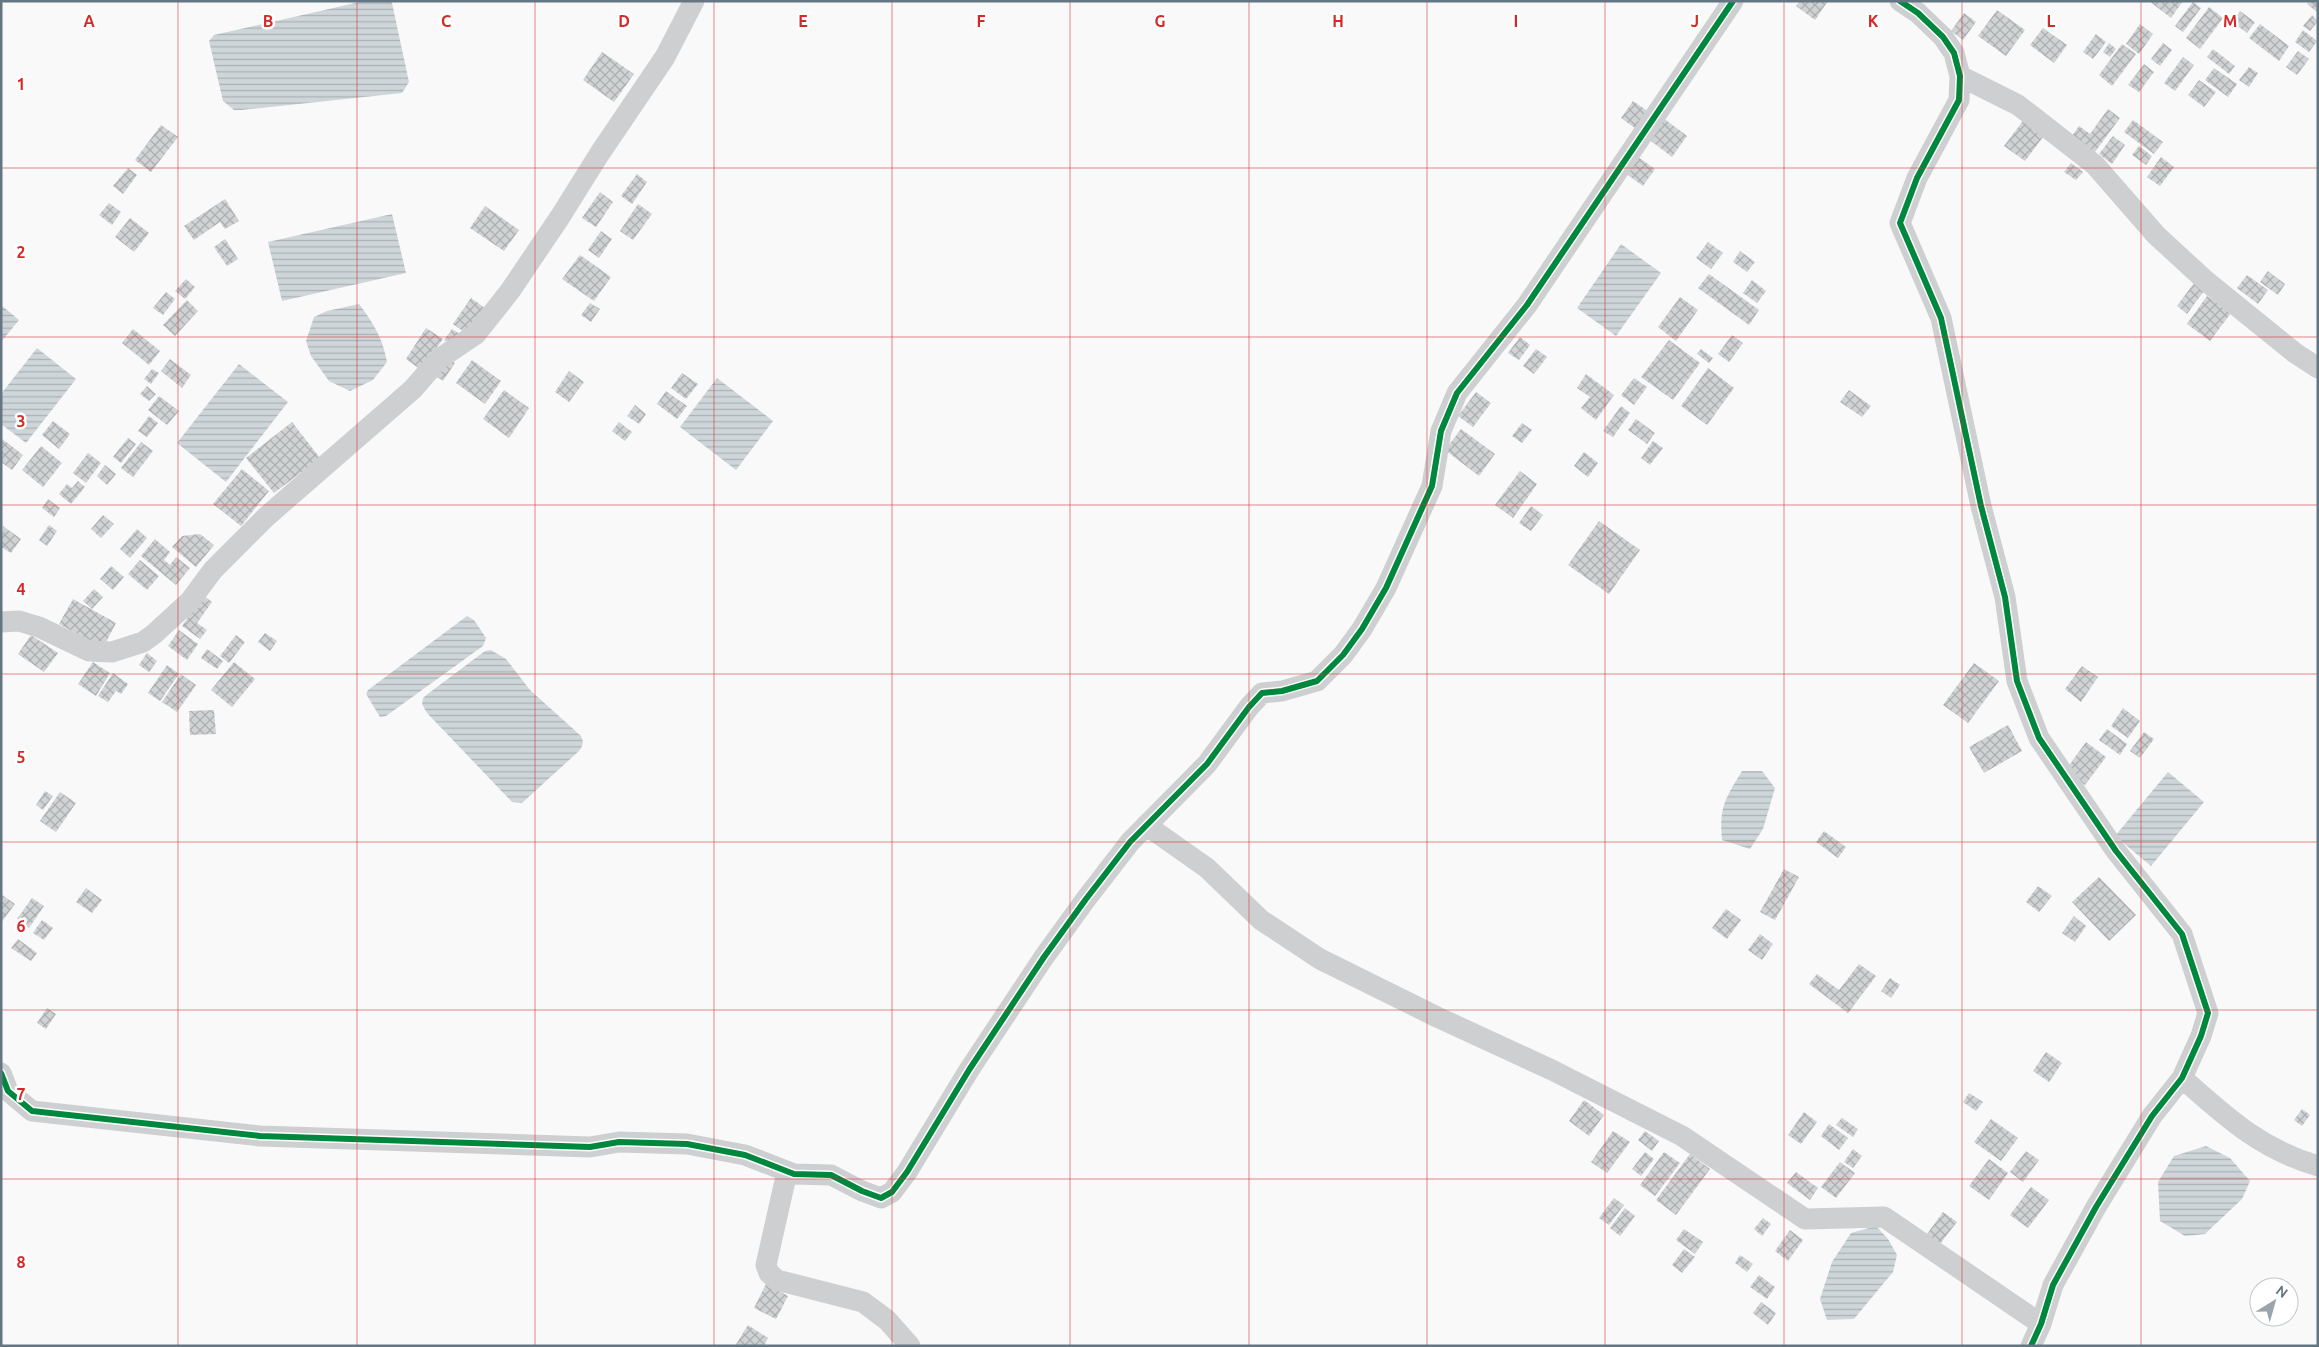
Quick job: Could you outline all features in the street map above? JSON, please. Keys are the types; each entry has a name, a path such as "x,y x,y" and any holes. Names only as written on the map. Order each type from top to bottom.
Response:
{"street":[{"path":"1,622 19,621 39,627 89,651 112,652 143,642 154,634 190,601 213,570 266,518 413,389 440,360 476,334 510,291 560,217 604,146 666,57 694,1"},
{"path":"1,1073 8,1091 32,1111 260,1136 562,1147 590,1147 619,1142 687,1144 745,1155 787,1172 831,1175 862,1191 881,1198 892,1192 907,1172 969,1070 1044,957 1091,892 1146,825 1206,764 1262,693 1282,691 1317,681 1343,655 1362,629 1386,588 1432,486 1441,431 1457,393 1527,305 1733,1"},
{"path":"1900,1 1918,13 1943,37 1954,53 1960,76 1959,100 1917,178 1900,223 1941,318 1981,506 2004,597 2017,681 2039,738 2116,851 2182,934 2208,1013 2201,1036 2182,1078 2152,1116 2096,1207 2053,1285 2041,1324 2030,1346"},
{"path":"1960,76 2018,105 2094,164 2156,236 2206,281 2295,353 2318,368"},
{"path":"1146,825 1207,868 1261,920 1320,959 1437,1017 1552,1070 1682,1136 1804,1219 1884,1217 2041,1324"},
{"path":"2182,1078 2224,1116 2267,1146 2318,1166"},
{"path":"787,1172 766,1265 769,1273 777,1280 863,1302 888,1320 910,1346"}],"shaded area":[{"path":"364,1 390,1 392,3 409,82 402,93 241,110 234,110 223,101 209,41 214,35"},
{"path":"392,214 406,273 282,301 268,242"},
{"path":"1621,244 1661,273 1616,336 1577,308"},
{"path":"359,304 377,331 387,362 373,380 350,391 329,381 311,356 306,341 314,317 327,311"},
{"path":"1,305 19,320 1,342"},
{"path":"37,348 76,379 26,443 1,424 1,394"},
{"path":"239,364 288,402 226,482 177,443"},
{"path":"717,378 773,421 736,470 680,427"},
{"path":"467,616 474,620 486,638 483,646 386,716 380,717 366,694 368,690"},
{"path":"491,650 506,659 530,690 581,736 583,740 579,751 522,803 512,802 427,713 422,704 423,698 429,693 485,651"},
{"path":"1742,771 1762,771 1775,788 1763,829 1750,849 1722,840 1721,819 1725,804 1731,789"},
{"path":"2168,772 2204,802 2151,866 2115,836"},
{"path":"2206,1146 2230,1158 2250,1181 2242,1199 2205,1234 2185,1236 2160,1221 2158,1182 2174,1156"},
{"path":"1876,1226 1888,1239 1897,1255 1893,1272 1854,1319 1827,1320 1820,1299 1832,1262 1851,1233"}],"building":[{"path":"1800,1 1828,1 1815,20 1796,6"},
{"path":"2149,1 2183,1 2171,18"},
{"path":"2310,1 2318,1 2318,13 2307,4"},
{"path":"2193,2 2201,8 2183,32 2175,26"},
{"path":"2209,7 2223,18 2200,49 2186,38"},
{"path":"1997,10 2025,30 2006,56 1978,36"},
{"path":"2240,11 2255,22 2247,33 2232,22"},
{"path":"1964,13 1976,22 1963,40 1951,31"},
{"path":"2312,15 2318,21 2310,31 2303,26"},
{"path":"2140,24 2153,34 2139,54 2126,44"},
{"path":"2260,24 2289,46 2279,61 2249,38"},
{"path":"2043,28 2067,45 2054,63 2030,45"},
{"path":"2303,30 2317,41 2309,52 2295,42"},
{"path":"2096,34 2106,42 2093,59 2083,52"},
{"path":"2109,43 2116,49 2110,57 2103,52"},
{"path":"2163,43 2172,50 2160,66 2151,59"},
{"path":"2122,44 2136,54 2112,86 2099,75"},
{"path":"2213,49 2235,66 2229,74 2207,57"},
{"path":"2298,51 2309,59 2297,75 2286,67"},
{"path":"602,52 634,74 614,102 583,80"},
{"path":"2183,57 2194,65 2175,91 2164,83"},
{"path":"2144,64 2154,72 2139,92 2128,85"},
{"path":"2249,67 2258,73 2249,87 2239,80"},
{"path":"2214,68 2237,84 2228,97 2205,80"},
{"path":"2199,80 2216,92 2204,107 2188,95"},
{"path":"1633,101 1652,114 1639,131 1621,118"},
{"path":"2108,109 2120,118 2092,156 2069,140 2079,126 2090,134"},
{"path":"1662,117 1687,136 1672,157 1647,138"},
{"path":"2025,118 2046,133 2025,161 2004,146"},
{"path":"2133,120 2163,142 2154,154 2124,132"},
{"path":"161,125 178,137 151,172 135,160"},
{"path":"2113,136 2125,145 2112,164 2099,154"},
{"path":"2139,146 2152,156 2146,165 2132,155"},
{"path":"1638,157 1655,169 1643,186 1625,173"},
{"path":"2161,157 2174,167 2160,186 2147,177"},
{"path":"2071,163 2083,172 2076,180 2064,172"},
{"path":"128,168 137,175 123,194 113,186"},
{"path":"637,174 647,182 632,204 621,196"},
{"path":"600,192 613,202 596,227 582,218"},
{"path":"225,199 239,221 225,229 220,222 194,240 184,226"},
{"path":"109,203 121,212 112,225 99,215"},
{"path":"638,204 652,214 633,240 620,231"},
{"path":"485,206 519,230 504,251 470,228"},
{"path":"130,218 149,233 134,252 115,237"},
{"path":"601,231 612,239 599,258 588,250"},
{"path":"225,239 238,259 227,266 214,247"},
{"path":"1708,242 1723,253 1711,269 1696,258"},
{"path":"1740,251 1755,262 1747,272 1733,262"},
{"path":"580,255 611,277 594,301 562,279"},
{"path":"2268,271 2285,284 2278,295 2260,282"},
{"path":"1709,274 1759,310 1749,325 1698,288"},
{"path":"2247,275 2268,290 2258,304 2237,288"},
{"path":"186,279 195,287 185,299 175,291"},
{"path":"1752,280 1766,291 1757,303 1743,293"},
{"path":"2194,283 2204,291 2187,314 2177,306"},
{"path":"166,292 175,299 163,315 153,308"},
{"path":"2207,296 2231,313 2210,341 2187,324"},
{"path":"1680,297 1698,310 1676,341 1658,327"},
{"path":"471,298 485,308 467,334 453,324"},
{"path":"187,300 198,311 175,336 163,325"},
{"path":"590,303 600,309 591,322 581,315"},
{"path":"426,328 443,339 421,370 406,359"},
{"path":"133,329 160,351 149,365 122,343"},
{"path":"452,329 460,334 452,345 444,340"},
{"path":"1732,335 1743,343 1729,362 1718,354"},
{"path":"1520,337 1530,345 1519,360 1508,353"},
{"path":"1669,340 1700,363 1673,400 1641,377"},
{"path":"1536,349 1547,357 1534,374 1523,366"},
{"path":"1701,349 1713,358 1709,363 1697,354"},
{"path":"446,357 455,363 443,381 434,375"},
{"path":"170,359 191,375 182,388 161,371"},
{"path":"472,360 501,381 485,404 456,383"},
{"path":"1708,368 1734,388 1707,425 1681,406"},
{"path":"152,369 159,373 151,384 144,379"},
{"path":"569,371 584,382 569,402 555,392"},
{"path":"682,373 698,384 686,399 671,388"},
{"path":"1586,374 1614,395 1596,420 1581,408 1590,397 1577,388"},
{"path":"1634,378 1647,387 1634,405 1621,395"},
{"path":"147,386 156,394 149,401 140,394"},
{"path":"504,390 529,408 509,438 483,419"},
{"path":"1849,390 1871,406 1862,417 1840,402"},
{"path":"666,391 687,406 677,419 657,404"},
{"path":"1476,392 1491,403 1473,427 1458,416"},
{"path":"159,396 179,411 167,425 148,410"},
{"path":"635,405 646,414 639,424 627,416"},
{"path":"1621,406 1630,413 1613,437 1603,431"},
{"path":"149,416 158,423 147,437 138,431"},
{"path":"1636,419 1655,433 1647,444 1628,430"},
{"path":"53,421 70,434 59,449 42,435"},
{"path":"292,422 320,458 274,493 246,458"},
{"path":"619,422 632,432 625,441 612,431"},
{"path":"1522,423 1532,430 1522,443 1512,436"},
{"path":"1461,429 1495,454 1479,476 1445,450"},
{"path":"1,438 23,455 12,470 1,462"},
{"path":"128,438 136,444 121,463 113,457"},
{"path":"1653,441 1663,448 1650,465 1641,458"},
{"path":"141,442 153,451 133,477 121,468"},
{"path":"41,446 62,463 43,487 22,470"},
{"path":"1584,452 1598,463 1588,477 1574,466"},
{"path":"88,453 101,463 86,483 73,473"},
{"path":"105,465 116,474 107,485 97,476"},
{"path":"242,469 269,491 241,526 213,504"},
{"path":"1520,471 1537,484 1513,518 1495,505"},
{"path":"78,481 85,487 71,504 59,494 67,484 72,488"},
{"path":"48,499 60,508 54,517 42,508"},
{"path":"1531,506 1543,515 1531,531 1519,523"},
{"path":"103,515 114,524 101,538 91,529"},
{"path":"1599,521 1640,550 1609,594 1568,565"},
{"path":"49,525 57,531 47,546 39,540"},
{"path":"3,526 21,539 11,553 1,547"},
{"path":"137,529 147,538 130,558 120,549"},
{"path":"200,534 214,545 196,567 172,547 182,536"},
{"path":"155,539 170,552 164,560 170,565 176,557 190,568 176,585 141,556"},
{"path":"140,560 159,576 147,590 128,574"},
{"path":"111,566 124,577 113,590 100,579"},
{"path":"94,589 103,597 92,609 83,601"},
{"path":"203,595 212,602 197,623 207,630 200,639 182,626"},
{"path":"73,599 116,623 103,648 59,624"},
{"path":"179,630 198,644 187,660 168,646"},
{"path":"265,633 277,641 270,651 258,642"},
{"path":"31,635 58,653 44,672 18,654"},
{"path":"236,635 245,642 229,663 220,656"},
{"path":"207,649 223,661 217,669 201,658"},
{"path":"147,653 157,661 149,672 139,665"},
{"path":"93,662 110,673 96,696 78,684"},
{"path":"234,662 255,679 232,707 211,690"},
{"path":"1974,663 1999,681 1968,723 1943,705"},
{"path":"167,665 179,674 160,701 148,693"},
{"path":"2082,666 2098,677 2081,702 2065,689"},
{"path":"113,673 128,684 121,694 116,691 108,702 98,696"},
{"path":"181,674 196,685 177,712 162,702"},
{"path":"2123,708 2140,721 2128,738 2111,726"},
{"path":"214,710 216,734 190,735 189,711"},
{"path":"2008,725 2022,751 1984,773 1969,747"},
{"path":"2107,729 2127,744 2120,755 2099,740"},
{"path":"2144,732 2154,739 2140,758 2130,751"},
{"path":"2086,742 2106,757 2085,785 2065,771"},
{"path":"45,791 53,796 43,810 36,805"},
{"path":"60,792 76,803 56,832 40,821"},
{"path":"1824,831 1846,847 1838,858 1816,842"},
{"path":"1784,869 1799,877 1775,920 1760,912"},
{"path":"2099,877 2136,915 2109,941 2072,902"},
{"path":"2038,886 2052,896 2039,912 2026,902"},
{"path":"86,888 102,900 92,913 76,902"},
{"path":"1,894 15,904 1,923"},
{"path":"32,898 44,906 29,928 17,919"},
{"path":"1726,909 1741,920 1727,939 1712,928"},
{"path":"2074,916 2086,926 2075,942 2062,933"},
{"path":"42,920 53,928 44,940 33,933"},
{"path":"1760,934 1773,944 1762,960 1748,950"},
{"path":"18,939 37,953 31,961 11,948"},
{"path":"1859,964 1876,976 1848,1013 1809,984 1817,974 1839,990"},
{"path":"1890,978 1900,985 1891,998 1881,991"},
{"path":"47,1008 56,1014 46,1029 37,1023"},
{"path":"2046,1052 2062,1063 2049,1082 2033,1071"},
{"path":"1969,1093 1983,1102 1976,1111 1963,1102"},
{"path":"1584,1100 1604,1115 1589,1136 1569,1121"},
{"path":"2302,1109 2310,1115 2302,1126 2294,1120"},
{"path":"1804,1112 1817,1122 1801,1144 1788,1135"},
{"path":"1842,1118 1858,1129 1853,1137 1836,1125"},
{"path":"1991,1119 2018,1138 2001,1161 1974,1142"},
{"path":"1829,1124 1848,1138 1839,1150 1821,1136"},
{"path":"1613,1131 1630,1142 1607,1173 1591,1162"},
{"path":"1645,1131 1659,1141 1652,1151 1638,1140"},
{"path":"1853,1149 1862,1156 1853,1168 1844,1162"},
{"path":"2026,1151 2039,1160 2023,1182 2010,1172"},
{"path":"1645,1152 1654,1159 1641,1176 1632,1169"},
{"path":"1664,1152 1680,1163 1655,1196 1640,1185"},
{"path":"1690,1154 1710,1169 1676,1215 1656,1200"},
{"path":"1989,1159 2008,1173 1989,1200 1969,1186"},
{"path":"1840,1162 1855,1173 1836,1198 1821,1187"},
{"path":"1796,1172 1818,1188 1810,1200 1787,1183"},
{"path":"2031,1187 2049,1200 2028,1228 2010,1215"},
{"path":"1614,1198 1624,1205 1609,1225 1599,1218"},
{"path":"1625,1208 1635,1216 1620,1236 1610,1228"},
{"path":"1943,1212 1957,1222 1940,1244 1927,1234"},
{"path":"1763,1218 1771,1224 1762,1236 1754,1229"},
{"path":"1684,1229 1703,1242 1695,1254 1676,1240"},
{"path":"1790,1230 1803,1240 1788,1261 1775,1251"},
{"path":"1684,1249 1695,1257 1682,1273 1672,1265"},
{"path":"1740,1255 1753,1264 1747,1272 1735,1263"},
{"path":"1759,1275 1775,1287 1767,1299 1750,1287"},
{"path":"766,1284 788,1296 776,1319 754,1308"},
{"path":"1761,1302 1776,1313 1768,1325 1753,1313"},
{"path":"748,1325 768,1338 764,1346 735,1346"}],"cycle path":[{"path":"1,1073 8,1091 32,1111 260,1136 590,1147 619,1142 687,1144 745,1155 794,1174 831,1175 862,1191 881,1198 892,1192 907,1172 969,1070 1044,957 1130,842 1207,764 1249,707 1262,693 1282,691 1317,681 1343,655 1362,629 1386,588 1432,486 1441,431 1457,393 1527,305 1733,1"},
{"path":"1900,1 1918,13 1943,37 1954,53 1960,76 1959,100 1917,178 1900,223 1941,318 1981,506 2005,597 2017,681 2039,738 2116,851 2182,934 2208,1013 2201,1036 2182,1078 2152,1116 2096,1207 2053,1285 2041,1324 2031,1346"}]}
